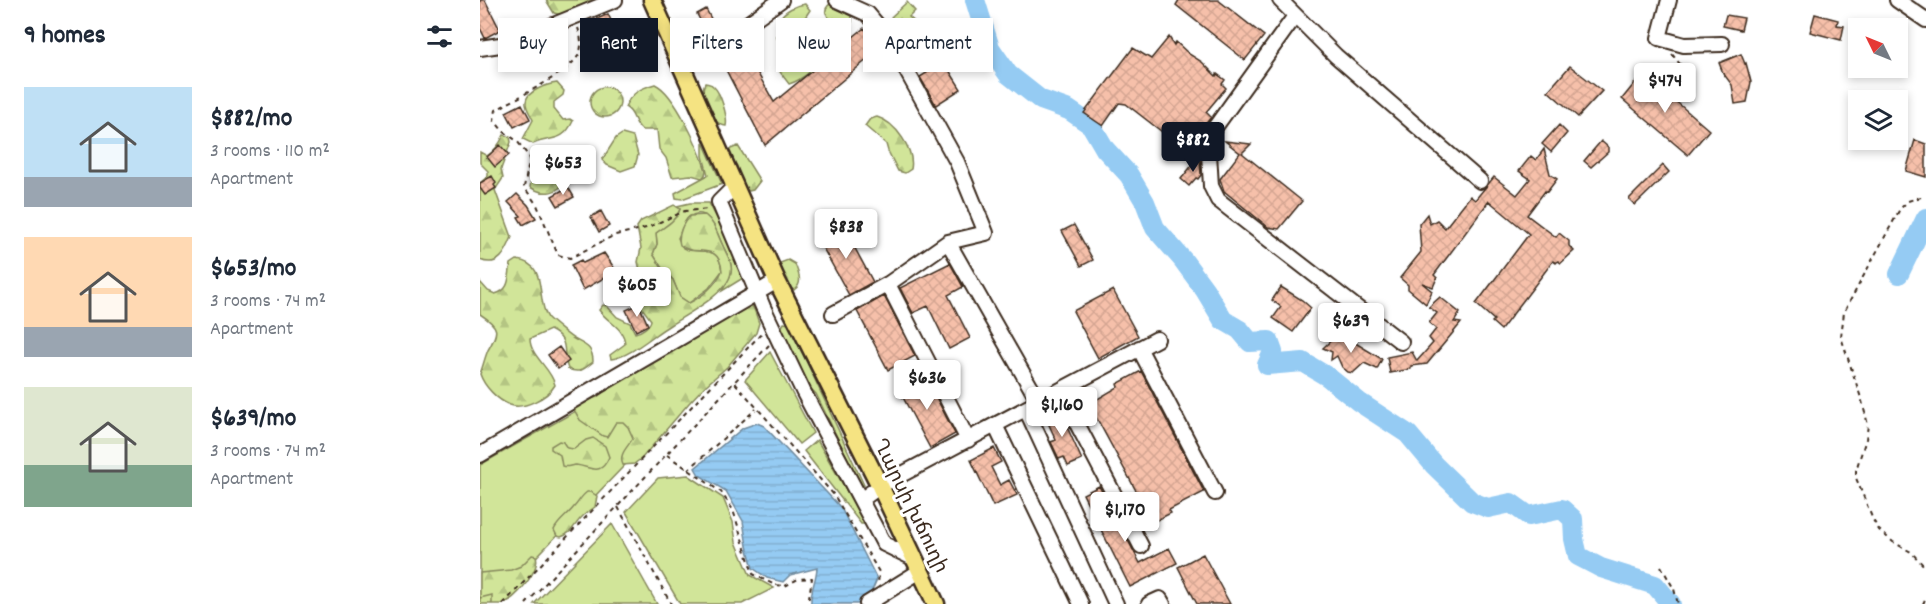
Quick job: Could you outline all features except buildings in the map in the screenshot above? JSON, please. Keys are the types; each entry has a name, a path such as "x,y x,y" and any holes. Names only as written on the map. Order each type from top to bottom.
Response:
{"main road":[{"name":"Ղարսի խճուղի","path":"652,0 777,281 880,486 936,604"}],"street":[{"path":"480,48 507,44 615,0"},
{"path":"756,18 781,0"},
{"path":"833,314 888,284 948,242 986,233 957,162 889,39 868,14 837,0"},
{"path":"1280,0 1336,56 1480,181"},
{"path":"1669,0 1659,38 1684,45 1722,44"},
{"path":"1897,0 1926,20"},
{"path":"1295,16 1208,137 1210,186 1218,200 1401,342"},
{"path":"734,187 719,202 772,327 803,391 884,544 917,565 867,604"},
{"path":"948,242 1033,405 1116,604"},
{"path":"480,455 777,281"},
{"path":"888,284 968,440"},
{"path":"861,500 880,486 1157,339"},
{"path":"1139,348 1215,493"},
{"path":"1060,391 1141,546"},
{"path":"995,425 1081,604"},
{"path":"1149,604 1160,599 1163,604"}],"path":[{"path":"575,17 582,40 579,55 562,72 496,110 494,120 503,131 517,141 530,158 524,187 537,205 558,255 570,258 615,235 646,228 685,211 721,207"},
{"path":"1659,38 1694,82"},
{"path":"1921,197 1908,201 1900,209 1844,312 1841,337 1868,425 1856,478 1879,530 1893,542 1911,552 1926,568"},
{"path":"526,604 770,344 772,327"},
{"path":"503,604 759,335 772,327"},
{"path":"734,382 834,495 879,572 877,588"},
{"path":"688,470 756,409"},
{"path":"667,455 721,492 733,510 753,573 775,585 784,586 798,579 812,578 808,604"},
{"path":"618,507 671,604"},
{"path":"1661,566 1674,589 1678,604"},
{"path":"1923,604 1926,597"}],"green space":[{"path":"546,0 605,0 566,16 554,13"},
{"path":"837,0 846,6 850,11 852,22 851,18 830,18 826,10 831,3"},
{"path":"907,2 915,11 910,18 891,17"},
{"path":"805,4 810,10 805,18 781,18 788,11"},
{"path":"780,72 810,72 800,79 789,84"},
{"path":"557,83 564,91 563,95 554,102 554,109 563,120 573,121 561,136 533,144 523,139 533,120 526,106 527,98 538,89"},
{"path":"705,83 712,85 719,94 725,112 726,126 715,121 707,109 703,95"},
{"path":"655,84 671,98 686,123 706,171 702,178 691,175 672,177 666,158 659,149 657,130 642,130 631,112 625,107 637,92"},
{"path":"605,87 611,88 619,96 619,108 611,116 605,117 599,116 591,108 590,102 591,96 599,88"},
{"path":"877,117 897,131 907,146 911,169 905,173 898,171 886,144 865,126 870,119"},
{"path":"622,134 633,137 638,155 635,166 621,171 607,165 602,160 616,138"},
{"path":"504,135 510,137 511,142 501,169 503,178 495,190 512,237 501,257 487,262 480,260 480,183 488,176 488,171 480,163 480,152 487,156 490,154"},
{"path":"703,142 722,184 682,199 676,198 675,193 708,175 703,156"},
{"path":"738,146 760,181 753,190 743,188 737,166 726,151"},
{"path":"541,171 561,173 566,178 556,190 541,192 530,187 533,178"},
{"path":"709,203 743,269 743,278 722,291 731,273 728,256 712,222 707,217 696,214 689,217 678,238 683,248 713,253 720,262 722,271 709,288 689,303 680,297 673,280 663,270 653,254 657,244 656,233 677,216 680,209 677,206"},
{"path":"674,205 680,209 673,220 656,233 657,244 653,254 663,270 673,280 680,297 689,303 704,294 722,271 716,256 706,251 686,249 680,245 681,229 690,216 705,215 714,226 730,261 729,280 723,288 696,309 634,350 611,359 610,355 625,344 624,338 619,329 599,310 603,305 607,306 617,317 630,323 635,333 649,324 651,320 642,308 640,294 650,295 659,284 658,280 645,275 640,270 638,262 641,248 637,227 641,221"},
{"path":"517,260 534,268 548,318 572,338 588,347 592,353 593,362 579,371 568,369 563,342 557,334 550,330 530,339 533,351 555,385 547,394 522,406 505,403 492,392 480,374 496,330 491,322 480,314 480,282 488,291 495,294 500,292 508,282 511,264"},
{"path":"788,260 795,264 799,278 799,284 794,290 781,283 777,273 780,263"},
{"path":"750,303 759,323 756,333 727,367 704,387 642,458 634,464 623,465 623,454 633,438 623,422 616,422 607,437 580,420 573,408 574,405 597,397 622,377 660,359"},
{"path":"784,323 789,324 864,485 861,486 816,394 811,389 781,328"},
{"path":"754,331 491,604 480,604 480,465 654,367"},
{"path":"770,352 813,433 799,444 745,380"},
{"path":"593,438 605,446 609,457 599,469 576,465 562,466 560,455 551,449 551,446 559,441 563,442 567,448 574,449"},
{"path":"817,440 866,524 861,524 804,451"},
{"path":"688,475 723,498 733,522 736,542 750,575 774,588 742,604 680,604 626,512 658,478"},
{"path":"587,492 597,496 595,507 583,516 568,533 561,537 557,536 554,530 556,527"},
{"path":"612,524 657,604 534,604"},
{"path":"532,555 536,556 535,568 514,597 502,604 492,604 492,595 480,598 480,573 511,570 521,566"}],"water":[{"path":"757,423 764,426 841,508 877,579 868,600 862,604 811,604 817,568 790,575 783,582 767,578 753,568 743,521 726,491 699,475 695,468 743,428"}],"waterway":[{"path":"975,0 990,48 1008,74 1041,100 1069,110 1091,125 1105,149 1129,175 1145,202 1155,228 1183,260 1223,320 1240,330 1250,342 1269,341 1273,352 1267,365 1303,362 1328,377 1359,402 1408,434 1434,465 1472,502 1488,508 1511,503 1529,516 1562,509 1573,519 1578,556 1601,568 1655,585 1671,604"},
{"path":"1899,274 1926,218"}]}
